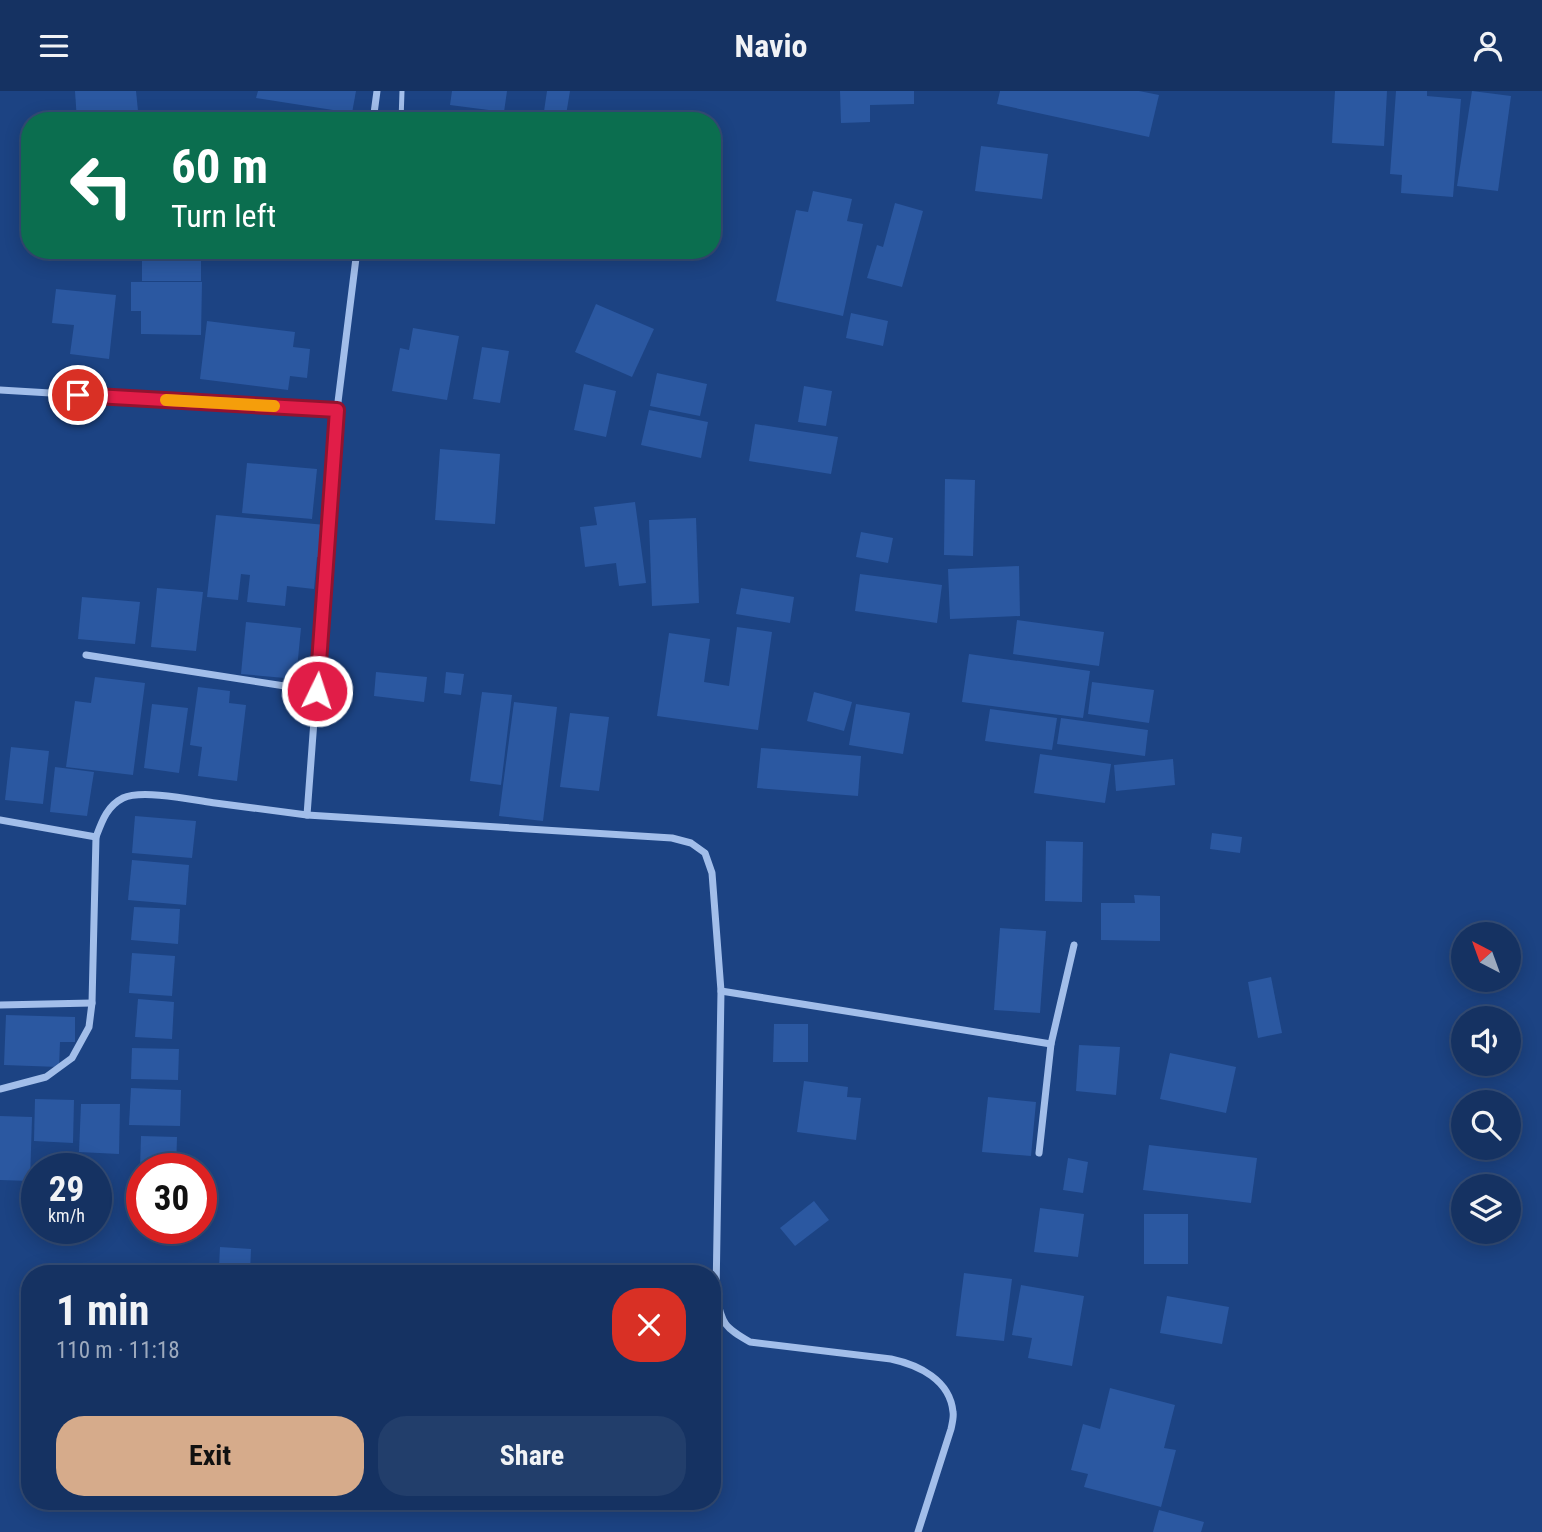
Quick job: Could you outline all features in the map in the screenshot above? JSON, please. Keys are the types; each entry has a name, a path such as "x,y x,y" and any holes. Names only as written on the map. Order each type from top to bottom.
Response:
{"street":[{"path":"374,112 377,91"},
{"path":"307,815 337,410 356,259"},
{"path":"0,390 337,410"},
{"path":"86,655 317,691"},
{"path":"0,1089 46,1077 72,1058 89,1027 92,1003 96,837 103,817 111,806 125,796 176,797 307,815 671,838 691,843 705,853 712,873 722,991 717,1265"},
{"path":"0,820 96,837"},
{"path":"1038,1153 1051,1044 1074,945"},
{"path":"722,991 1051,1044"},
{"path":"0,1005 92,1003"},
{"path":"721,1316 730,1330 750,1342 911,1363 935,1378 947,1391 953,1412 951,1429 918,1532"}],"lane":[{"path":"401,112 402,91"}],"building":[{"path":"75,91 136,91 138,112 76,112"},
{"path":"258,91 356,91 352,112 256,98"},
{"path":"452,91 507,91 504,112 450,105"},
{"path":"547,91 570,91 566,112 544,112"},
{"path":"840,91 914,91 914,104 870,105 870,122 841,123"},
{"path":"1000,91 1139,91 1159,95 1149,137 997,104"},
{"path":"1335,91 1387,91 1384,146 1332,143"},
{"path":"1396,91 1427,91 1427,96 1461,99 1453,197 1401,193 1402,175 1390,174"},
{"path":"1472,91 1511,96 1498,191 1457,186"},
{"path":"981,146 1048,154 1042,199 975,191"},
{"path":"813,191 852,199 847,221 863,224 843,316 776,301 796,210 808,212"},
{"path":"895,203 923,211 902,287 867,278 877,245 883,247"},
{"path":"142,259 201,259 201,281 142,281"},
{"path":"131,282 202,282 201,335 141,334 141,311 131,311"},
{"path":"56,289 116,295 109,359 70,354 74,325 52,323"},
{"path":"596,304 654,329 632,377 575,352"},
{"path":"851,313 888,321 883,346 846,338"},
{"path":"207,321 295,332 293,347 310,349 307,378 290,376 288,390 200,379"},
{"path":"413,328 459,336 447,400 392,391 400,348 409,350"},
{"path":"482,347 509,351 500,403 473,399"},
{"path":"657,373 707,384 700,416 650,406"},
{"path":"584,384 616,391 606,437 574,430"},
{"path":"804,386 832,391 826,426 798,422"},
{"path":"649,410 708,422 701,458 641,445"},
{"path":"755,424 838,437 831,474 749,461"},
{"path":"440,449 500,454 495,524 435,520"},
{"path":"247,463 317,469 312,519 242,513"},
{"path":"945,479 975,480 973,556 944,555"},
{"path":"635,502 646,583 619,586 616,563 585,567 580,527 597,525 594,507"},
{"path":"216,515 326,525 323,558 317,557 314,589 287,586 285,606 247,602 250,575 241,574 238,600 207,597"},
{"path":"696,518 699,603 652,606 649,520"},
{"path":"861,532 893,538 888,563 856,557"},
{"path":"1019,566 1020,616 950,619 948,569"},
{"path":"860,574 942,585 937,623 855,611"},
{"path":"157,588 203,592 196,651 151,647"},
{"path":"741,588 794,597 790,623 736,614"},
{"path":"82,597 140,602 135,644 78,639"},
{"path":"1017,620 1104,632 1099,666 1013,654"},
{"path":"246,622 301,628 296,679 241,674"},
{"path":"737,627 772,632 758,730 657,716 669,633 710,639 704,682 729,686"},
{"path":"969,654 1090,671 1083,718 962,702"},
{"path":"376,672 427,677 424,702 374,696"},
{"path":"446,672 464,674 461,695 444,693"},
{"path":"95,677 145,683 133,775 66,767 75,701 91,703"},
{"path":"1092,682 1154,690 1149,723 1088,714"},
{"path":"198,687 230,691 229,703 246,705 237,781 198,776 202,747 190,745"},
{"path":"482,692 512,695 501,785 470,781"},
{"path":"814,692 852,702 844,731 807,721"},
{"path":"514,702 557,707 543,821 499,816"},
{"path":"152,704 188,708 179,773 144,768"},
{"path":"856,704 910,713 903,754 849,745"},
{"path":"990,709 1057,718 1052,750 985,741"},
{"path":"570,713 609,717 599,791 560,787"},
{"path":"1061,718 1148,730 1145,756 1057,744"},
{"path":"11,747 49,751 43,804 5,800"},
{"path":"761,748 861,756 858,796 757,788"},
{"path":"1040,754 1111,764 1105,803 1034,793"},
{"path":"1173,759 1175,785 1116,791 1114,765"},
{"path":"55,767 94,772 87,816 50,812"},
{"path":"135,816 196,821 192,858 132,853"},
{"path":"1212,833 1242,837 1240,853 1210,849"},
{"path":"1046,841 1083,842 1082,902 1045,901"},
{"path":"132,860 189,865 186,905 128,900"},
{"path":"1134,895 1160,896 1160,941 1101,940 1101,903 1135,903"},
{"path":"134,907 180,909 178,944 131,940"},
{"path":"1000,928 1046,931 1040,1013 994,1010"},
{"path":"132,953 175,956 172,996 129,993"},
{"path":"1271,977 1282,1033 1258,1038 1248,982"},
{"path":"138,999 174,1002 172,1039 135,1037"},
{"path":"6,1015 75,1017 75,1042 60,1042 59,1067 4,1065"},
{"path":"774,1024 808,1024 808,1062 773,1062"},
{"path":"1079,1045 1120,1047 1116,1095 1076,1091"},
{"path":"132,1048 179,1049 178,1080 131,1079"},
{"path":"1170,1053 1236,1067 1226,1113 1160,1099"},
{"path":"804,1081 848,1087 847,1097 861,1098 856,1140 797,1132"},
{"path":"131,1088 181,1090 180,1126 129,1125"},
{"path":"988,1097 1036,1102 1031,1156 982,1152"},
{"path":"35,1099 74,1100 73,1143 34,1141"},
{"path":"81,1104 120,1104 119,1154 79,1152"},
{"path":"0,1116 32,1117 31,1153 21,1153 21,1181 0,1180"},
{"path":"141,1136 177,1137 176,1153 140,1153"},
{"path":"1149,1145 1257,1158 1251,1203 1143,1190"},
{"path":"1068,1158 1088,1162 1083,1193 1063,1190"},
{"path":"814,1201 829,1220 795,1246 780,1228"},
{"path":"1040,1208 1084,1214 1078,1257 1034,1252"},
{"path":"1144,1214 1188,1214 1188,1264 1144,1264"},
{"path":"220,1247 251,1249 250,1265 219,1265"},
{"path":"964,1273 1012,1279 1004,1341 956,1336"},
{"path":"1021,1285 1084,1296 1072,1366 1028,1358 1032,1338 1012,1335"},
{"path":"1167,1296 1229,1307 1222,1344 1160,1333"},
{"path":"1110,1388 1175,1405 1164,1448 1176,1450 1161,1507 1084,1487 1088,1474 1071,1470 1083,1424 1100,1429"},
{"path":"1159,1510 1204,1522 1201,1532 1153,1532"}],"slow traffic":[{"path":"166,400 274,406"}],"route":[{"path":"78,395 337,410 317,691"}]}
